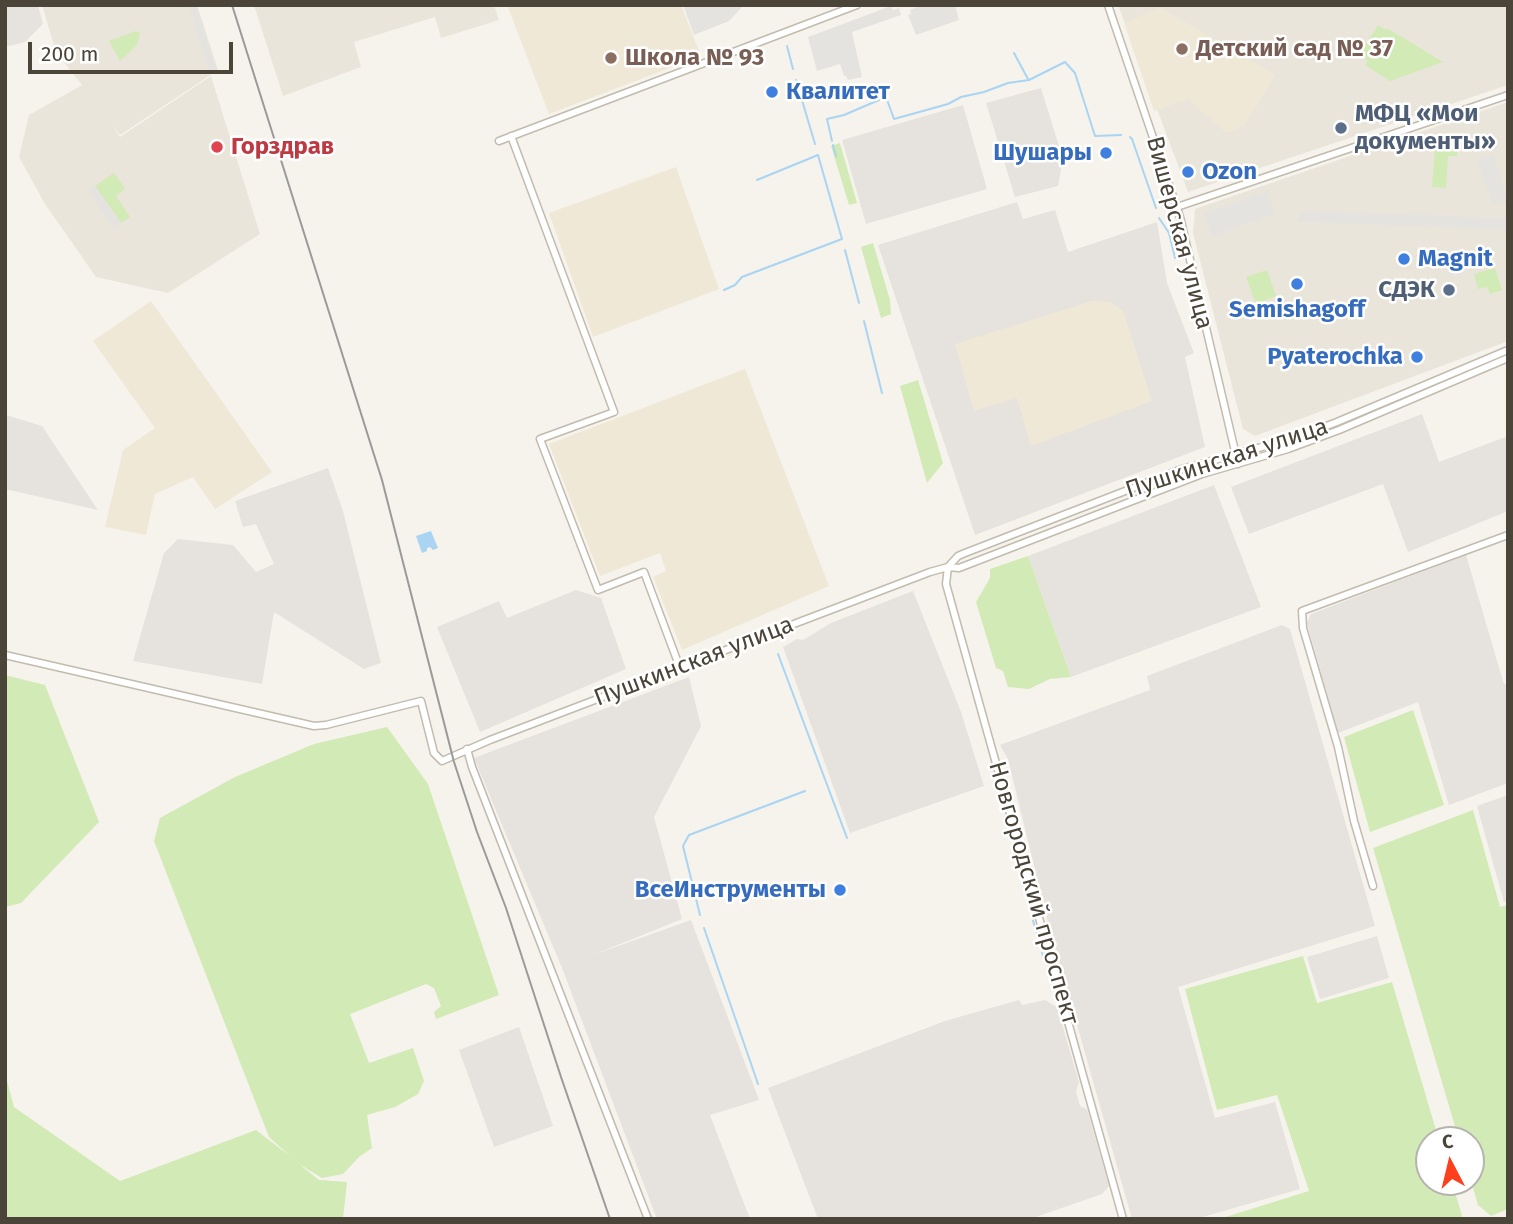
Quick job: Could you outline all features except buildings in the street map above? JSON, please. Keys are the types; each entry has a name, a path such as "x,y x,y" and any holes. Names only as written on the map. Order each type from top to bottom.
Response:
{"street":[{"path":"499,141 857,5"},
{"name":"Вишерская улица","path":"1108,5 1177,207 1238,464"},
{"path":"1177,207 1508,95"},
{"path":"511,136 614,412 540,439 598,590 644,572 680,668"},
{"name":"Пушкинская улица","path":"948,567 958,556 1182,469 1298,437 1357,415 1508,350"},
{"name":"Пушкинская улица","path":"5,656 314,726 421,701 435,753 442,761 467,749 930,572 948,567 959,568 1202,474 1300,445 1357,424 1508,358"},
{"path":"1373,886 1351,810 1338,747 1303,628 1302,611 1508,535"},
{"name":"Новгородский проспект","path":"948,567 946,584 1123,1219"},
{"path":"467,749 648,1219"}],"shaded area":[{"path":"13,5 38,5 43,24 25,42 5,47 5,8"},
{"path":"42,5 197,5 218,70 120,135 111,124 120,137 211,76 260,234 168,293 96,277 45,204 19,157 29,115 82,85 56,52"},
{"path":"189,5 196,5 216,69 209,71"},
{"path":"254,5 494,5 499,20 441,38 435,17 354,42 361,67 283,96"},
{"name":"Школа № 93","path":"507,5 681,5 701,56 549,114"},
{"path":"683,5 744,5 729,21 694,35"},
{"path":"922,5 955,5 959,20 916,35 908,15 911,14 910,10"},
{"path":"1118,5 1508,5 1508,85 1188,192"},
{"path":"891,6 893,10 899,8 901,15 852,32 862,77 848,80 840,64 817,71 808,37"},
{"name":"Детский сад № 37","path":"1161,8 1275,75 1245,125 1226,133 1188,99 1154,111 1124,23"},
{"path":"1041,88 1063,159 1058,186 1015,197 986,103"},
{"path":"1508,102 1508,341 1255,436 1243,429 1193,233 1195,209"},
{"path":"963,105 987,189 866,224 842,140"},
{"path":"1493,154 1508,197 1508,204 1505,205 1503,200 1493,204 1477,160"},
{"path":"676,167 719,289 593,337 549,213"},
{"path":"95,186 121,223 114,228 88,191"},
{"path":"1267,191 1275,214 1212,236 1204,214"},
{"path":"1017,202 1023,219 1055,210 1068,252 1157,222 1167,283 1194,353 1185,357 1205,447 975,535 878,245"},
{"path":"1299,211 1508,218 1508,229 1298,222"},
{"path":"151,301 272,472 215,509 193,477 155,494 146,535 105,527 123,450 155,428 93,341"},
{"path":"1092,301 1111,302 1123,310 1152,401 1031,446 1017,398 974,411 955,344"},
{"path":"745,369 829,586 682,650 653,577 666,571 660,553 600,576 549,444"},
{"path":"1422,414 1439,462 1508,436 1508,511 1408,552 1383,484 1249,534 1231,487"},
{"path":"6,415 42,426 98,510 5,489"},
{"path":"328,468 343,511 381,663 364,669 274,612 262,684 133,661 164,553 178,539 233,545 256,572 274,564 256,524 243,527 235,501"},
{"path":"1214,485 1261,607 1071,677 1028,556"},
{"path":"1466,555 1504,684 1508,683 1508,783 1449,805 1418,702 1338,733 1307,623 1311,614"},
{"path":"576,590 601,598 626,669 480,732 437,627 499,601 507,618"},
{"path":"913,591 961,712 984,786 850,833 783,647 797,639 803,640 831,623"},
{"path":"1282,625 1290,629 1375,926 1178,987 1215,1118 1275,1102 1300,1189 1196,1219 1132,1219 1046,915 1008,759 1000,745 1150,690 1147,676"},
{"path":"689,677 701,726 654,817 682,919 593,955 691,920 759,1100 710,1115 750,1219 657,1219 562,968 474,758"},
{"path":"1508,795 1508,901 1504,902 1477,806"},
{"path":"1377,936 1389,978 1320,999 1307,957"},
{"path":"1019,1000 1022,1005 1045,1000 1057,1007 1079,1082 1076,1091 1080,1106 1087,1109 1109,1186 1102,1194 1030,1219 818,1219 768,1088 945,1021"},
{"path":"519,1027 553,1126 494,1147 459,1050"}],"green space":[{"path":"1378,25 1443,62 1390,81 1365,65 1368,61 1359,55"},
{"path":"136,31 140,33 137,45 120,61 109,41"},
{"path":"1447,137 1459,137 1457,156 1448,156 1446,188 1432,187 1435,147 1445,147"},
{"path":"840,143 857,203 849,205 831,146"},
{"path":"114,173 125,189 116,196 130,217 121,223 95,186"},
{"path":"873,243 890,300 891,314 881,318 861,247"},
{"path":"1495,268 1502,290 1490,294 1487,287 1478,289 1474,274"},
{"path":"1267,270 1276,296 1256,304 1246,277"},
{"path":"918,380 943,463 927,483 900,386"},
{"path":"1028,556 1071,677 1050,679 1029,689 1008,687 1003,671 996,668 976,602 990,578 990,569"},
{"path":"5,675 45,685 99,822 21,903 5,907"},
{"path":"1413,710 1444,805 1370,832 1344,737"},
{"path":"387,727 428,784 499,995 436,1019 434,1012 441,1006 434,988 426,984 350,1014 369,1063 413,1048 424,1081 418,1094 395,1107 367,1115 372,1148 343,1174 322,1178 299,1164 319,1180 347,1182 343,1219 5,1219 5,1073 14,1107 120,1181 256,1130 291,1157 269,1137 154,841 160,818 235,777 314,744"},
{"path":"1473,810 1500,907 1508,905 1508,1209 1491,1216 1478,1205 1475,1196 1485,1196 1485,1126 1455,1126 1373,848"},
{"path":"1303,956 1317,1003 1392,982 1435,1126 1415,1126 1415,1196 1456,1196 1463,1219 1219,1219 1309,1191 1277,1095 1217,1110 1185,989"}],"water":[{"path":"431,531 438,548 433,550 430,547 422,553 416,536"}],"waterway":[{"path":"787,46 793,69"},
{"path":"1014,53 1028,79"},
{"path":"832,141 827,119 844,115 886,97 894,119 1008,83 1029,80 1065,62 1075,73 1095,136 1121,135"},
{"path":"796,80 815,144"},
{"path":"1130,137 1156,208"},
{"path":"833,145 836,156"},
{"path":"724,290 735,285 742,277 842,239 818,155 757,180"},
{"path":"1159,218 1169,233 1175,258"},
{"path":"845,250 859,303"},
{"path":"864,321 882,393"},
{"path":"778,654 847,838"},
{"path":"700,915 683,846 689,835 805,791"},
{"path":"1022,880 1026,895"},
{"path":"1029,906 1039,942"},
{"path":"704,928 758,1084"},
{"path":"1042,953 1044,958"}],"tram line":[{"path":"232,5 382,480 454,762 610,1219"}],"place":[{"name":"Детский сад № 37","path":"1182,49"},
{"name":"Школа № 93","path":"611,58"},
{"name":"Квалитет","path":"772,92"},
{"name":"МФЦ «Мои документы»","path":"1341,128"},
{"name":"Горздрав","path":"217,147"},
{"name":"Шушары","path":"1106,153"},
{"name":"Ozon","path":"1188,172"},
{"name":"Magnit","path":"1404,259"},
{"name":"Semishagoff","path":"1297,284"},
{"name":"СДЭК","path":"1449,290"},
{"name":"Pyaterochka","path":"1417,357"},
{"name":"ВсеИнструменты","path":"840,890"}]}
